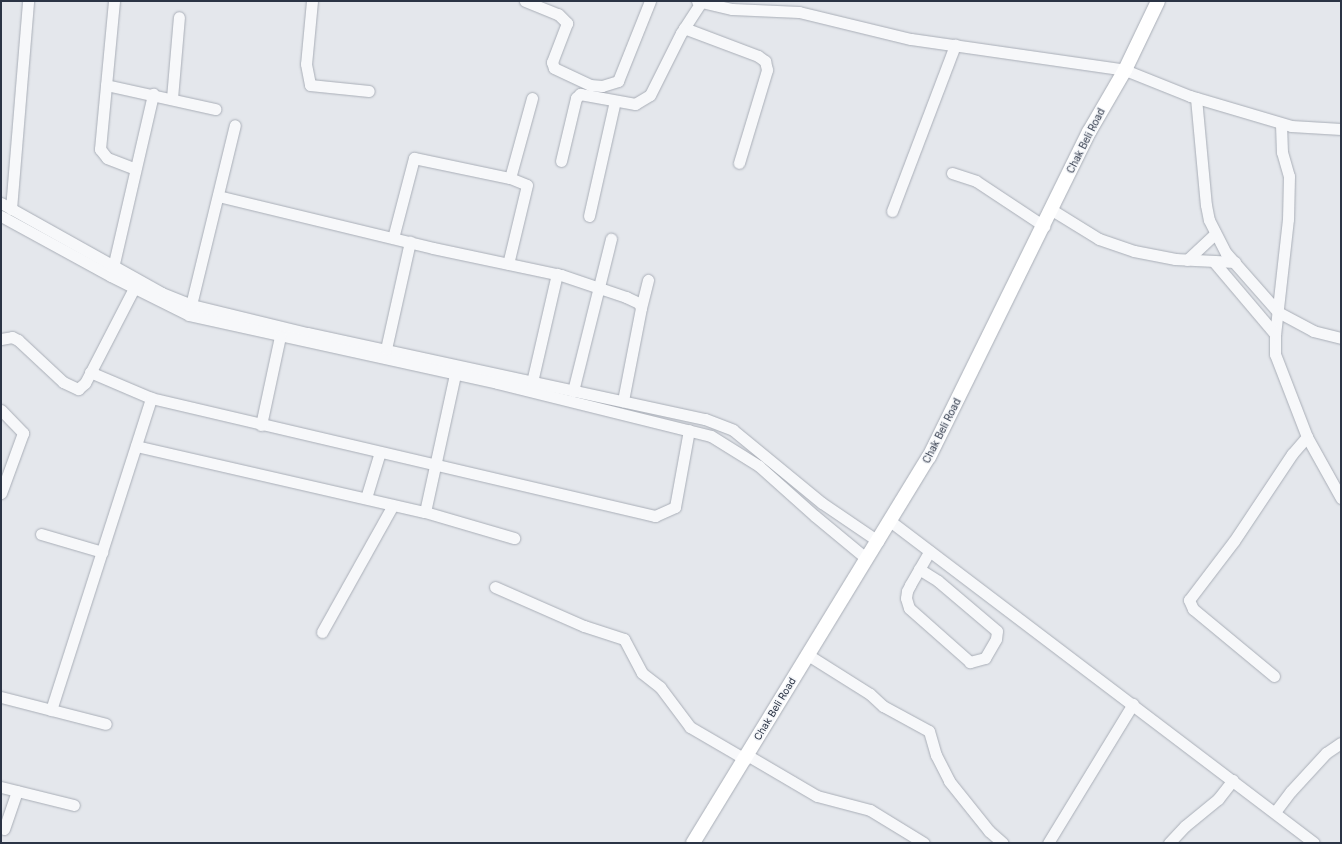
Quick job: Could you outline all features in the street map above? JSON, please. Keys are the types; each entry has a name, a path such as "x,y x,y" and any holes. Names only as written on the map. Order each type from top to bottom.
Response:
{"main road":[{"name":"Chak Beli Road","path":"693,843 929,457 1090,132 1125,70 1158,1"}],"street":[{"path":"11,209 28,1"},
{"path":"114,1 100,152 107,158 136,169"},
{"path":"312,1 306,64 310,85 323,89 369,91"},
{"path":"525,1 558,14 567,23 553,57 554,68 590,85 602,86 618,81 650,1"},
{"path":"561,161 576,98 580,94 635,104 650,95 699,2 732,10 759,6 799,12 911,39 1125,70 1196,98 1281,124 1341,129"},
{"path":"172,98 179,17"},
{"path":"684,28 758,56 765,61 768,70 739,163"},
{"path":"892,211 955,45"},
{"path":"106,85 172,98 215,109"},
{"path":"112,271 153,94"},
{"path":"510,178 532,98"},
{"path":"1196,98 1206,205 1215,234 1226,253 1278,312 1313,331 1341,338"},
{"path":"589,216 615,101"},
{"path":"1281,124 1282,152 1288,176 1288,219 1275,334 1275,354 1308,438 1341,498"},
{"path":"191,305 235,125"},
{"path":"392,238 414,158 510,178 526,185 508,264"},
{"path":"952,173 976,181 1044,226"},
{"path":"218,196 392,238 557,274 626,297 639,303 641,308"},
{"path":"1,203 112,271 134,288 189,315 280,336 532,382 705,419 733,430 822,503 878,541"},
{"path":"1052,210 1094,236 1113,245 1187,260 1235,262"},
{"path":"1,216 112,271 191,305 386,349 455,374 711,436 745,455 867,558"},
{"path":"1187,260 1215,234"},
{"path":"573,391 601,288 611,239"},
{"path":"386,349 410,242"},
{"path":"1214,262 1275,334"},
{"path":"532,382 557,274"},
{"path":"623,401 648,280"},
{"path":"1244,297 1254,297 1256,286"},
{"path":"1,339 12,337 18,340 70,388 81,387 134,288"},
{"path":"1255,310 1258,302 1267,299"},
{"path":"261,425 280,336"},
{"path":"90,372 151,398 261,425 436,464 655,516 675,508 689,430"},
{"path":"425,512 455,374"},
{"path":"51,710 151,398"},
{"path":"1,410 23,433 1,493"},
{"path":"1274,676 1192,610 1189,600 1234,541 1292,454 1308,438"},
{"path":"136,446 425,512 514,538"},
{"path":"366,498 380,452"},
{"path":"322,632 393,505"},
{"path":"890,521 1133,704 1314,843"},
{"path":"41,534 102,552"},
{"path":"919,570 938,581 997,631 996,639 985,658 970,662 910,608 906,598 907,591 919,570 930,551"},
{"path":"495,587 584,626 624,639 642,672 660,687 690,727 817,796 870,810 924,843"},
{"path":"808,655 870,694 883,706 929,731 936,755 949,781 989,831 1003,843"},
{"path":"1,696 106,724"},
{"path":"1048,843 1133,704"},
{"path":"1275,812 1291,791 1326,753 1341,743"},
{"path":"1169,843 1185,826 1218,799 1233,780"},
{"path":"1,786 74,806"},
{"path":"4,830 17,791"}]}
